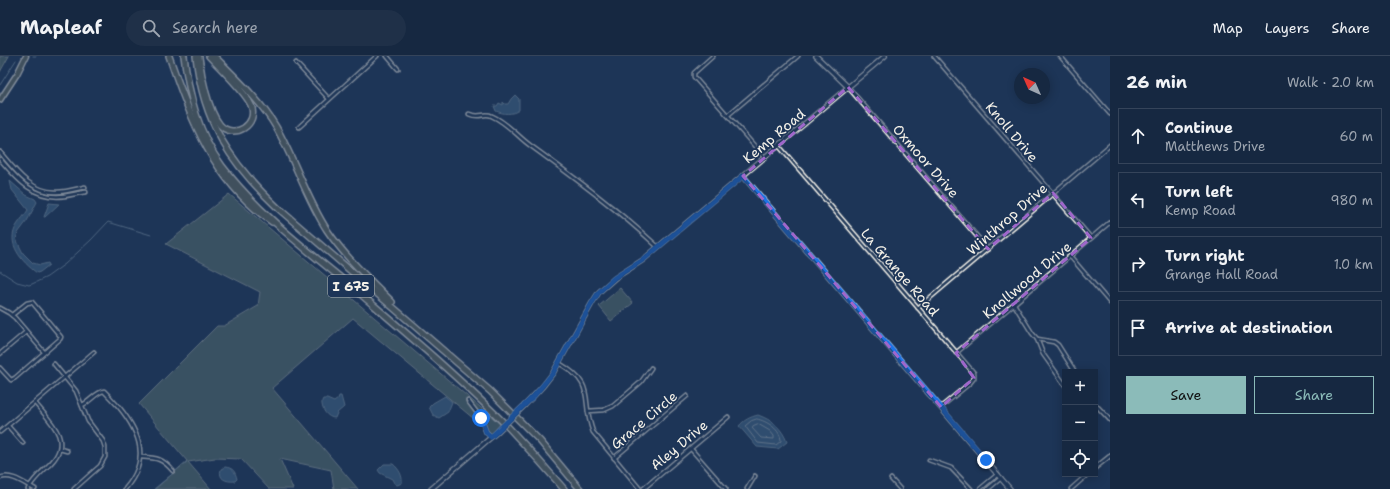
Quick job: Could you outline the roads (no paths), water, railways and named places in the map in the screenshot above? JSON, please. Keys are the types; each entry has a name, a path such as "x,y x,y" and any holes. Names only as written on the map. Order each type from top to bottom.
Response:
{"highway":[{"path":"169,56 197,130 218,167 234,188 252,206 264,217 292,236"},
{"name":"I 675","path":"184,56 192,102 208,143 222,165 256,204 473,393 514,433 564,489"},
{"name":"I 675","path":"196,56 200,87 205,105 214,127 227,151 242,171 279,209 490,391 540,441 580,489"},
{"path":"199,56 208,98 220,125 226,130 234,131 245,128 251,120 251,106 240,90 211,56"},
{"path":"211,56 252,96 271,119 280,135 313,207 333,239 356,266 419,330"}],"main road":[{"path":"0,100 17,74 26,56"},
{"path":"816,56 848,87"},
{"name":"Kemp Road","path":"432,489 496,433 543,386 559,363 599,292 614,278 643,260 885,56"},
{"path":"743,176 1010,489"}],"street":[{"path":"299,127 377,56"},
{"path":"387,56 398,68"},
{"path":"713,56 696,71 694,77 765,158"},
{"path":"728,115 798,56"},
{"name":"Knoll Drive","path":"934,56 1091,238"},
{"path":"1060,56 1110,114"},
{"path":"296,63 329,99"},
{"name":"Oxmoor Drive","path":"848,87 988,249"},
{"path":"469,114 478,117 489,115 506,124 526,143 610,206 658,247"},
{"name":"Winthrop Drive","path":"918,308 1110,145"},
{"name":"La Grange Road","path":"779,146 974,373 974,378 970,383 941,407"},
{"path":"0,152 25,180 43,190 59,192 85,187"},
{"path":"0,159 22,184 46,196 86,192"},
{"name":"Knollwood Drive","path":"956,353 1110,222"},
{"path":"1070,256 1110,303"},
{"path":"1107,299 1110,296"},
{"path":"0,368 11,380 15,378 61,337 32,302 27,303 12,315"},
{"path":"1014,304 1037,339 1043,354 1062,381"},
{"path":"0,308 12,315 44,352"},
{"path":"0,354 26,332"},
{"path":"1037,339 1057,344 1073,369"},
{"path":"0,432 94,352"},
{"path":"559,363 575,373 583,384 587,397 589,423 593,432 641,489"},
{"path":"54,364 76,390 90,426 104,444 106,454 100,466 74,489"},
{"path":"588,411 604,410 613,406 641,382 651,368"},
{"path":"82,405 103,391 133,425 139,442 140,457 135,474 125,489"},
{"name":"Grace Circle","path":"614,458 687,396"},
{"path":"468,401 481,418 486,432 491,437"},
{"path":"29,488 36,477 52,462 60,449 59,437 56,430 35,403"},
{"path":"1096,405 1110,420"},
{"name":"Aley Drive","path":"641,489 728,417"},
{"path":"8,426 23,444"},
{"path":"60,449 67,451"},
{"path":"691,449 726,489"},
{"path":"1098,466 1110,456"},
{"path":"140,457 160,459 173,471"},
{"path":"929,460 952,468 971,489"},
{"path":"980,489 998,474"},
{"path":"0,478 3,476 10,477 29,488 35,489"},
{"path":"747,489 755,476"},
{"path":"1071,489 1085,477"},
{"path":"988,489 1001,478"},
{"path":"891,480 900,489"}],"water":[{"path":"515,95 519,99 519,110 508,114 496,111 494,106 497,106 499,103 503,105 503,102 508,104"},
{"path":"10,181 26,195 35,199 37,202 27,221 18,233 16,239 23,253 33,263 40,265 48,263 49,265 37,273 21,258 14,245 14,232 18,223 28,210 12,190"},
{"path":"49,203 59,204 44,217"},
{"path":"339,396 341,396 344,407 337,413 335,418 332,418 327,415 322,407 322,401 323,399 327,399 334,402"},
{"path":"445,396 452,402 448,412 439,418 433,415 429,407"},
{"path":"758,415 768,419 776,425 787,442 778,449 757,447 739,426 747,419"},
{"path":"384,464 393,464 399,470 402,483 397,485 392,479 380,473 378,470"},
{"path":"225,467 232,469 237,479 235,481 229,481 222,477 220,472 221,469"}],"waterway":[{"path":"0,85 16,60"},
{"path":"0,271 17,282 29,285 32,284 47,277 65,264 108,222 151,235"},
{"path":"154,489 187,462"}]}
